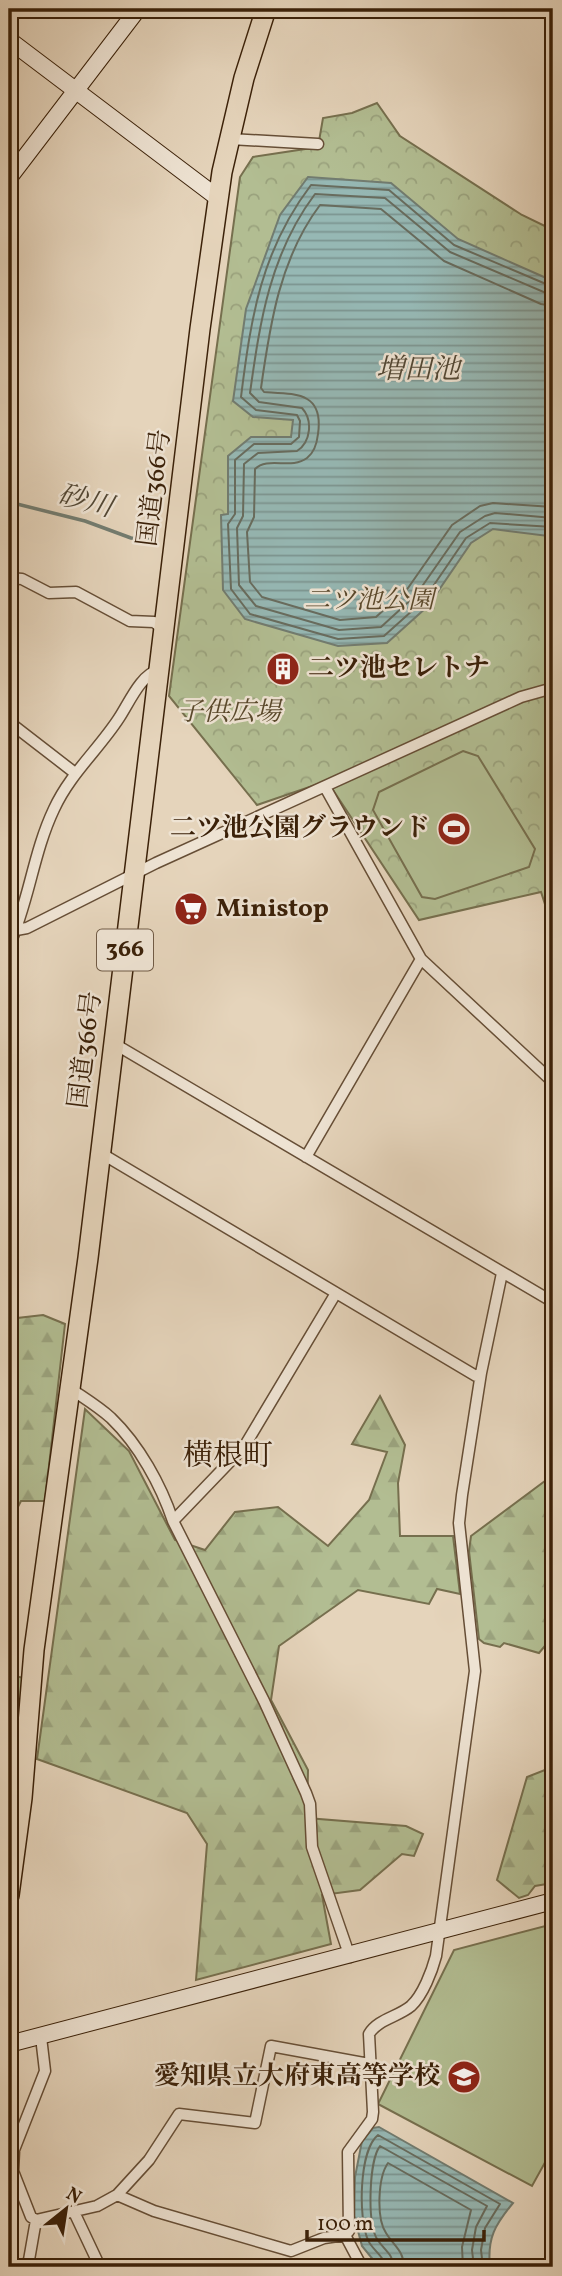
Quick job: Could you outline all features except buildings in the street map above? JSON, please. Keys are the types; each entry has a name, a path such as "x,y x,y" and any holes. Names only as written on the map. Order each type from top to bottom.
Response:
{"highway":[{"name":"国道366号","path":"9,1895 22,1798 34,1650 71,1389 218,198 230,138 266,9"}],"street":[{"path":"9,178 138,9"},
{"path":"9,40 78,89 218,198"},
{"path":"230,138 318,144"},
{"path":"9,578 22,579 49,593 76,592 130,621 153,622 164,630"},
{"path":"9,946 16,930 40,839 75,773 108,736 147,676 159,670"},
{"path":"16,930 26,928 521,696 553,688"},
{"path":"9,722 75,773"},
{"path":"325,787 421,958 553,1082"},
{"path":"306,1157 421,958"},
{"path":"113,1043 553,1302"},
{"path":"99,1152 476,1376 481,1373"},
{"path":"117,2195 154,2211 293,2252 324,2238 345,2235 349,2231 348,2152 372,2119 373,2112 369,2034 378,2024 415,2002 433,1969 475,1671 459,1522 481,1373 502,1273"},
{"path":"173,1521 244,1447 336,1293"},
{"path":"71,1389 111,1418 133,1446 166,1498 173,1521 264,1702 306,1793 310,1804 312,1847 350,1956"},
{"path":"9,2044 438,1934 553,1901"},
{"path":"41,2037 46,2071 13,2150 13,2171 31,2217 36,2220 97,2206 117,2195 149,2160 179,2114 255,2123 271,2046 369,2064"},
{"path":"74,2211 100,2267"},
{"path":"24,2267 29,2260 36,2220"},
{"path":"345,2235 362,2267"}],"green space":[{"name":"二ツ池公園","path":"377,103 400,136 522,215 553,230 553,929 541,892 419,920 327,781 257,805 169,696 240,177 253,157 318,147 323,118 352,113"},
{"name":"二ツ池公園グラウンド","path":"463,751 478,756 535,849 529,867 435,899 422,897 373,810 379,792"},
{"path":"43,1315 65,1324 45,1501 21,1501 9,1524 9,1319"},
{"path":"380,1396 405,1445 398,1483 400,1536 453,1536 460,1594 437,1589 429,1604 358,1590 279,1646 271,1700 308,1770 307,1818 406,1826 423,1834 414,1856 402,1854 360,1890 322,1895 331,1944 196,1980 207,1844 187,1813 37,1759 85,1409 129,1451 175,1540 205,1550 235,1512 278,1507 328,1546 369,1500 387,1452 352,1444"},
{"path":"553,1475 553,1641 549,1641 539,1653 504,1643 500,1647 484,1643 479,1639 469,1551 471,1536"},
{"path":"9,1670 10,1675 24,1678 17,1739 11,1742"},
{"path":"553,1760 553,1883 535,1886 528,1895 519,1898 497,1880 527,1777 545,1770 547,1762"},
{"name":"愛知県立大府東高等学校","path":"553,1924 553,2148 532,2186 378,2104 454,1950"}],"water":[{"name":"増田池","path":"308,177 391,183 458,239 553,281 553,532 548,536 493,529 471,543 428,606 387,643 338,646 245,619 223,590 221,515 228,514 228,456 251,437 291,437 293,420 253,417 233,401 246,309 280,215"},
{"path":"379,2127 513,2203 501,2218 491,2240 490,2267 379,2267 362,2246 354,2216 355,2177 362,2141 373,2128"}],"waterway":[{"name":"砂川","path":"9,502 85,521 131,538 152,540"}],"place":[{"name":"二ツ池セレトナ","path":"283,669"},
{"name":"二ツ池公園グラウンド","path":"454,829"},
{"name":"Ministop","path":"191,909"},
{"name":"愛知県立大府東高等学校","path":"464,2077"}],"district":[{"name":"横根町","path":"228,1457"}],"park label":[{"name":"子供広場","path":"229,713"}]}
